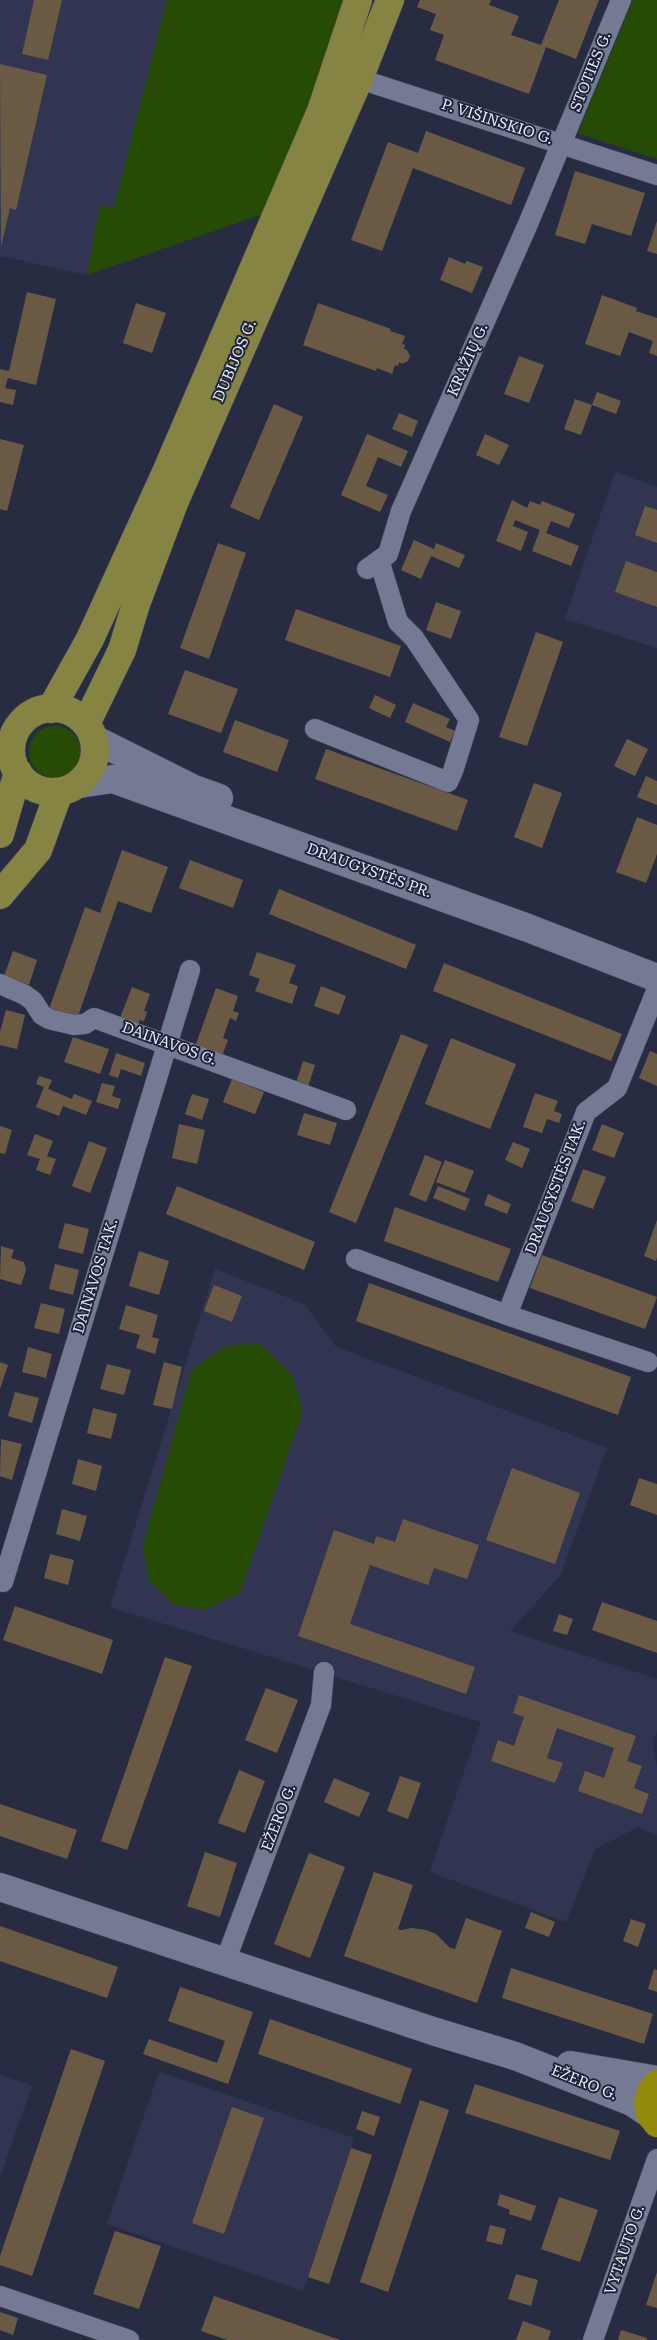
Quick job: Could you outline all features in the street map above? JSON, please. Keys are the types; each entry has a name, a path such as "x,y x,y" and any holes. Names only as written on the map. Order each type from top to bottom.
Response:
{"highway":[{"name":"EŽERO G.","path":"654,2118 648,2102 657,2082"}],"main road":[{"name":"DUBIJOS G.","path":"90,732 122,650 136,604 174,503 347,75 358,0"},
{"name":"DUBIJOS G.","path":"51,709 90,639 134,545 217,356 347,75 390,0"},
{"path":"51,709 70,712 90,732 95,756 90,772 69,788 50,792 32,786 18,772 12,754 14,735 19,727 33,714 51,709"},
{"name":"DRAUGYSTĖS PR.","path":"90,732 194,790 457,883 657,959"},
{"path":"0,834 18,772"},
{"name":"DRAUGYSTĖS PR.","path":"69,788 113,779 511,922 657,978"},
{"path":"0,895 38,850 69,788"},
{"name":"EŽERO G.","path":"0,1887 515,2056 632,2102 654,2118"},
{"name":"EŽERO G.","path":"515,2056 657,2082"}],"street":[{"name":"STOTIES G.","path":"562,143 621,0"},
{"name":"P. VIŠINSKIO G.","path":"347,75 657,175"},
{"name":"KRAŽIŲ G.","path":"315,729 448,782 453,771 469,720 414,638 398,622 373,565 388,554 400,511 562,143"},
{"name":"DAINAVOS TAK.","path":"3,1582 190,970"},
{"name":"DAINAVOS G.","path":"0,984 25,995 33,1001 42,1015 50,1019 74,1025 85,1024 94,1018 167,1043 346,1110"},
{"name":"DRAUGYSTĖS TAK.","path":"507,1315 586,1112 617,1088 657,989"},
{"path":"356,1259 507,1315 648,1362"},
{"name":"EŽERO G.","path":"225,1962 321,1705 324,1672"},
{"name":"VYTAUTO G.","path":"593,2340 657,2160"},
{"path":"0,2296 129,2340"}],"shaded area":[{"path":"0,0 167,0 114,209 100,206 87,275 0,256"},
{"path":"615,472 657,487 657,648 565,619"},
{"path":"215,1269 304,1304 336,1347 607,1448 560,1576 510,1631 657,1679 657,1730 653,1742 657,1767 657,1835 638,1827 595,1849 566,1922 430,1872 481,1722 110,1607"},
{"path":"159,2072 354,2138 303,2291 107,2224"},
{"path":"0,2075 32,2086 0,2177"}],"green space":[{"path":"167,0 350,0 342,25 263,214 87,275 100,206 114,208"},
{"path":"633,0 657,0 657,159 578,133"},
{"path":"55,726 69,730 77,738 81,752 77,766 69,774 55,778 41,774 33,766 29,752 33,738 41,730"},
{"path":"260,1344 292,1375 303,1411 240,1593 204,1610 173,1604 149,1581 143,1546 192,1369 228,1345"}],"building":[{"path":"34,0 62,0 48,60 22,54"},
{"path":"420,0 491,0 489,5 519,16 511,35 541,45 559,0 599,0 576,59 546,47 529,94 435,60 444,35 430,30 436,14 417,7"},
{"path":"0,64 47,75 16,210 10,208 1,247"},
{"path":"426,131 525,168 511,205 413,168 382,251 351,240 388,142 418,153"},
{"path":"575,171 645,193 631,236 592,224 585,244 555,235"},
{"path":"657,221 657,254 647,251"},
{"path":"449,257 465,264 467,261 483,267 472,293 440,280"},
{"path":"27,292 56,299 36,385 8,378 5,388 16,390 13,405 0,402 0,369 9,371"},
{"path":"602,295 637,308 636,311 657,318 657,356 649,353 653,341 629,332 620,356 585,344"},
{"path":"136,303 166,313 152,353 123,343"},
{"path":"318,303 391,329 390,331 405,336 402,344 405,345 404,349 407,350 410,356 408,361 402,364 399,362 398,366 395,365 392,374 377,368 376,371 303,345"},
{"path":"519,356 544,365 529,403 504,394"},
{"path":"597,392 621,401 616,414 592,405"},
{"path":"575,399 592,405 581,435 564,429"},
{"path":"274,404 303,417 259,520 230,507"},
{"path":"399,413 418,421 412,437 392,429"},
{"path":"367,434 408,451 401,467 378,457 366,486 388,495 380,512 341,495"},
{"path":"485,434 509,445 499,465 476,455"},
{"path":"0,439 24,445 7,511 0,509"},
{"path":"512,500 527,508 530,501 540,505 542,501 575,514 569,528 551,521 546,533 579,546 571,566 532,551 540,530 515,520 513,526 528,532 521,551 496,541"},
{"path":"645,506 657,510 657,543 635,535"},
{"path":"414,540 434,549 436,543 465,555 459,568 431,556 421,579 401,570"},
{"path":"218,543 246,553 209,659 180,648"},
{"path":"626,561 657,572 657,607 615,592"},
{"path":"436,602 461,611 451,639 426,630"},
{"path":"296,609 401,646 390,677 285,640"},
{"path":"536,632 563,642 527,746 499,737"},
{"path":"185,670 238,689 221,733 168,714"},
{"path":"375,695 396,705 390,718 369,708"},
{"path":"413,703 450,719 446,727 455,731 450,742 405,722"},
{"path":"235,720 289,740 277,772 223,752"},
{"path":"627,739 648,749 635,776 614,766"},
{"path":"326,749 468,800 457,831 315,779"},
{"path":"646,776 657,781 657,805 637,797"},
{"path":"534,783 562,793 542,848 514,837"},
{"path":"637,817 657,825 657,854 646,883 616,872"},
{"path":"122,850 168,867 151,913 118,901 76,1022 48,1012 85,907 100,913"},
{"path":"190,860 243,880 233,908 179,888"},
{"path":"279,889 416,945 406,969 269,914"},
{"path":"13,951 37,960 29,985 4,976"},
{"path":"257,952 296,965 289,983 298,986 292,1004 255,991 260,979 249,975"},
{"path":"444,963 622,1034 611,1061 433,991"},
{"path":"321,986 346,996 339,1015 314,1006"},
{"path":"132,987 150,994 144,1011 147,1012 144,1021 140,1020 138,1025 120,1018"},
{"path":"216,988 238,996 233,1011 239,1013 236,1021 230,1018 223,1038 228,1040 222,1056 195,1047"},
{"path":"6,1010 25,1015 17,1049 0,1045 0,1032"},
{"path":"401,1034 428,1045 356,1223 329,1212"},
{"path":"73,1037 109,1049 100,1074 64,1062"},
{"path":"451,1038 516,1064 490,1129 425,1104"},
{"path":"650,1051 657,1054 657,1086 639,1078"},
{"path":"116,1053 145,1063 141,1076 121,1069 118,1078 109,1075"},
{"path":"303,1061 315,1065 308,1087 296,1083"},
{"path":"39,1076 52,1080 48,1089 72,1099 74,1094 92,1101 86,1115 63,1106 59,1116 36,1107 44,1087 36,1084"},
{"path":"232,1079 264,1092 255,1114 223,1102"},
{"path":"102,1083 115,1086 112,1096 121,1099 118,1109 96,1102"},
{"path":"535,1093 558,1101 554,1111 562,1114 559,1123 547,1119 542,1133 523,1127"},
{"path":"192,1094 209,1099 202,1120 185,1114"},
{"path":"304,1113 337,1123 330,1145 297,1135"},
{"path":"179,1124 205,1130 197,1164 172,1158"},
{"path":"602,1124 624,1133 614,1158 592,1150"},
{"path":"0,1126 12,1130 5,1154 0,1153"},
{"path":"35,1134 53,1141 47,1156 56,1159 50,1175 36,1170 40,1159 27,1155"},
{"path":"89,1141 107,1148 90,1193 72,1186"},
{"path":"513,1142 530,1149 522,1168 505,1160"},
{"path":"425,1155 442,1162 426,1202 409,1195"},
{"path":"445,1160 474,1171 465,1193 436,1182"},
{"path":"583,1169 606,1177 593,1209 571,1201"},
{"path":"177,1186 315,1242 304,1270 166,1214"},
{"path":"438,1186 470,1199 465,1211 433,1198"},
{"path":"488,1194 511,1204 507,1214 484,1205"},
{"path":"395,1207 511,1249 498,1282 384,1241"},
{"path":"657,1220 657,1257 656,1261 644,1256"},
{"path":"65,1223 89,1229 83,1254 58,1248"},
{"path":"1,1246 14,1250 11,1258 24,1262 26,1270 21,1285 0,1279"},
{"path":"139,1251 169,1261 159,1295 129,1286"},
{"path":"542,1255 657,1297 645,1329 530,1288"},
{"path":"55,1264 79,1270 73,1295 49,1289"},
{"path":"369,1283 631,1377 618,1415 356,1321"},
{"path":"214,1285 242,1296 232,1322 204,1311"},
{"path":"41,1303 65,1309 59,1334 34,1328"},
{"path":"126,1305 158,1315 152,1337 159,1339 155,1354 136,1348 140,1335 119,1329"},
{"path":"28,1347 52,1354 46,1378 22,1372"},
{"path":"0,1362 8,1365 0,1389"},
{"path":"164,1362 182,1367 172,1409 153,1405"},
{"path":"107,1364 131,1370 124,1395 100,1389"},
{"path":"15,1392 39,1398 32,1423 8,1416"},
{"path":"93,1408 117,1414 111,1439 87,1433"},
{"path":"1,1439 22,1444 12,1480 0,1476"},
{"path":"78,1459 102,1466 96,1491 72,1484"},
{"path":"512,1468 580,1493 555,1564 486,1540"},
{"path":"639,1478 657,1484 657,1515 630,1505"},
{"path":"62,1509 87,1516 80,1541 56,1534"},
{"path":"403,1519 479,1545 467,1579 434,1568 428,1585 370,1565 350,1624 475,1667 466,1694 298,1636 334,1530 374,1544 376,1536 395,1542"},
{"path":"50,1554 74,1560 68,1585 44,1578"},
{"path":"602,1602 657,1621 657,1653 592,1630"},
{"path":"15,1606 113,1640 102,1674 3,1640"},
{"path":"559,1614 573,1619 567,1635 553,1631"},
{"path":"165,1657 192,1666 127,1850 101,1841"},
{"path":"266,1688 298,1700 277,1753 245,1740"},
{"path":"519,1695 636,1736 627,1761 642,1766 634,1788 649,1794 642,1814 578,1791 585,1771 604,1778 614,1748 557,1728 547,1758 563,1763 555,1783 491,1761 498,1740 514,1746 524,1717 513,1713"},
{"path":"239,1770 265,1781 245,1833 218,1823"},
{"path":"400,1776 421,1783 408,1819 387,1811"},
{"path":"334,1778 370,1793 359,1817 324,1802"},
{"path":"0,1804 77,1830 67,1859 0,1836"},
{"path":"205,1852 237,1863 220,1917 187,1906"},
{"path":"309,1853 345,1867 310,1958 274,1944"},
{"path":"374,1872 413,1885 398,1929 426,1930 436,1934 450,1948 455,1949 466,1918 502,1931 477,2003 344,1956"},
{"path":"531,1912 555,1922 549,1937 525,1928"},
{"path":"631,1919 646,1924 638,1947 623,1941"},
{"path":"0,1926 118,1967 107,1998 0,1961"},
{"path":"511,1968 653,2014 644,2044 502,1998"},
{"path":"654,1969 657,1970 657,1992 648,1989"},
{"path":"180,1987 253,2012 228,2084 143,2054 149,2039 217,2063 225,2041 168,2021"},
{"path":"270,2019 412,2069 400,2104 258,2054"},
{"path":"71,2049 105,2061 32,2276 0,2265 0,2256"},
{"path":"475,2084 620,2131 610,2160 465,2113"},
{"path":"420,2100 449,2110 388,2292 360,2282"},
{"path":"232,2107 264,2118 224,2234 192,2223"},
{"path":"362,2111 380,2117 374,2136 356,2129"},
{"path":"351,2148 372,2155 329,2284 308,2277"},
{"path":"500,2194 536,2206 531,2221 509,2214 510,2210 497,2205"},
{"path":"559,2197 598,2210 580,2262 541,2249"},
{"path":"490,2225 506,2229 502,2245 486,2241"},
{"path":"115,2231 161,2246 139,2309 93,2294"},
{"path":"657,2272 657,2308 646,2305"},
{"path":"516,2274 538,2280 531,2306 508,2299"},
{"path":"214,2296 340,2340 227,2340 201,2331"},
{"path":"0,2312 18,2318 13,2335 0,2330"},
{"path":"523,2321 551,2331 548,2340 516,2340"},
{"path":"621,2330 647,2338 647,2340 618,2340"}]}
